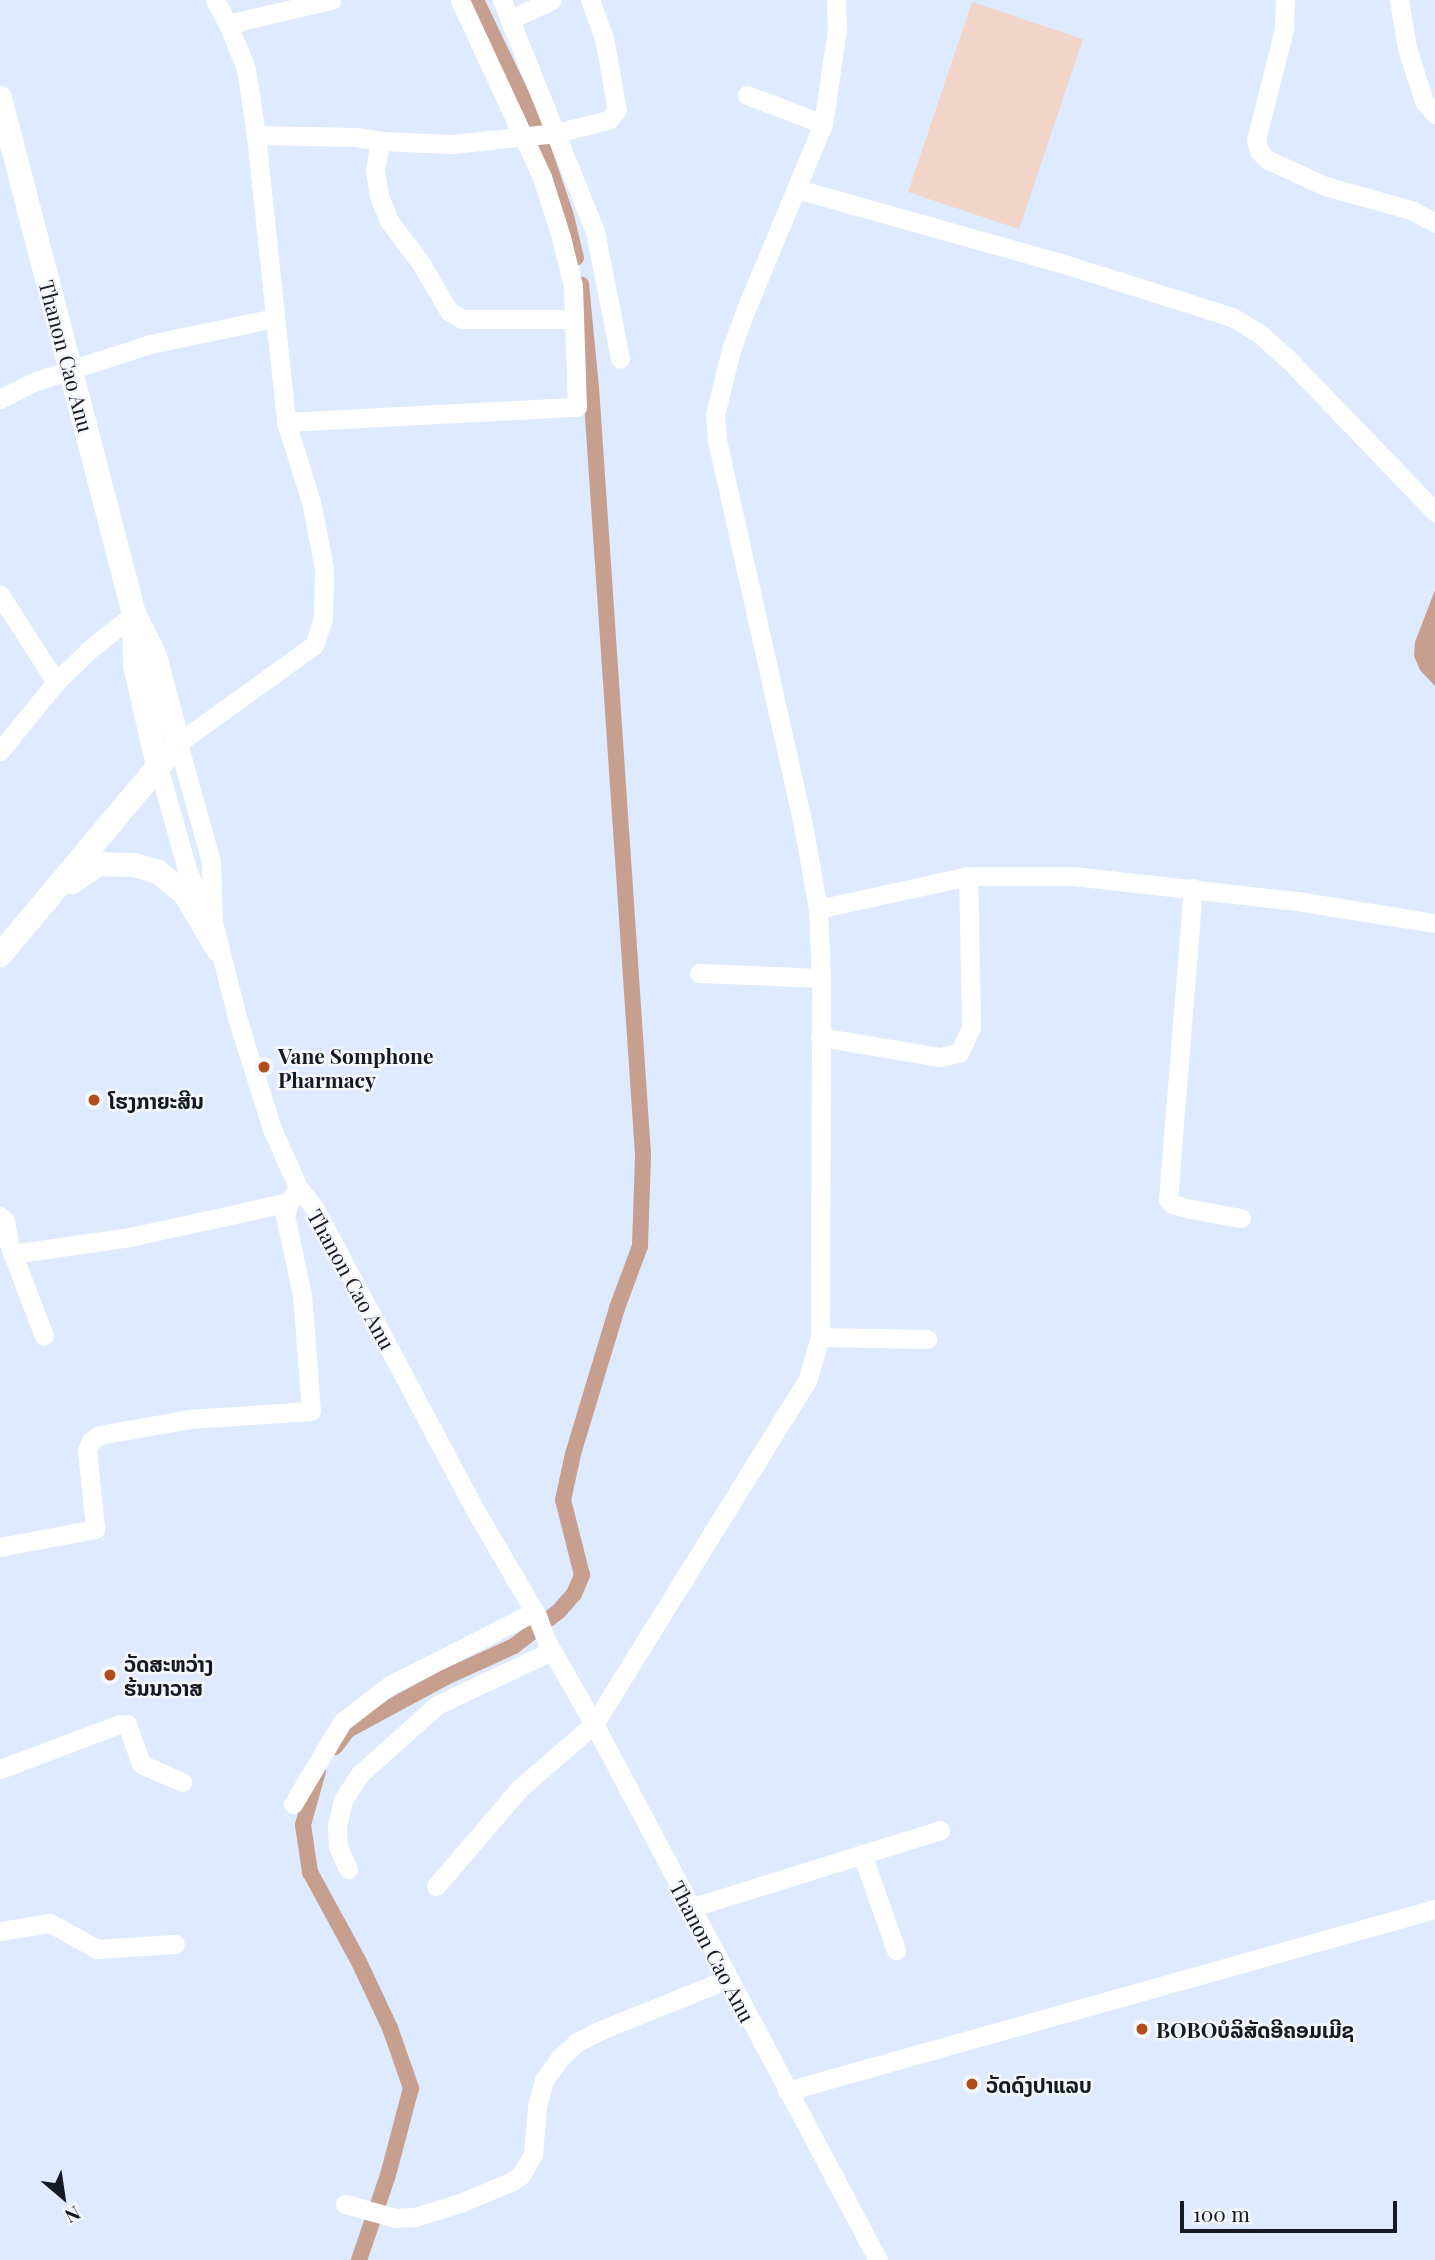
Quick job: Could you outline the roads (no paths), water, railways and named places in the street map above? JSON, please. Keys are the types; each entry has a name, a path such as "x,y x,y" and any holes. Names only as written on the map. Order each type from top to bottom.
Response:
{"main road":[{"name":"Thanon Cao Anu","path":"0,98 134,614 155,656 177,743"},
{"name":"Thanon Cao Anu","path":"134,614 135,665 158,766"},
{"path":"0,955 177,743"},
{"path":"29,920 80,875 99,863 134,864 158,872 185,894 218,950"}],"street":[{"path":"177,743 308,650 320,633 324,568 311,502 286,422 256,135 246,69 215,0"},
{"path":"228,24 331,0"},
{"path":"460,0 595,231 620,359"},
{"path":"286,422 577,407 573,286 542,177 540,134 511,19 502,0"},
{"path":"511,19 552,0"},
{"path":"256,135 356,137 380,141 453,144 540,134 608,120 617,110 604,38 590,0"},
{"path":"436,1886 520,1787 594,1724 807,1381 820,1337 821,978 818,909 803,825 717,439 715,415 731,350 823,124 837,29 836,0"},
{"path":"1285,0 1284,29 1256,140 1259,151 1268,160 1325,186 1410,210 1435,223"},
{"path":"1399,0 1407,48 1424,101 1435,114"},
{"path":"747,95 823,124"},
{"path":"380,141 375,170 379,196 389,221 420,262 449,311 462,318 574,319"},
{"path":"797,189 1061,263 1232,317 1260,334 1287,358 1435,512"},
{"path":"0,399 36,381 150,344 274,318"},
{"path":"0,595 57,682"},
{"path":"0,751 57,682 89,650 134,614"},
{"name":"Thanon Cao Anu","path":"177,743 211,862 213,922 218,950 294,1194 315,1209 478,1515 536,1614 549,1646 594,1724 878,2260"},
{"name":"Thanon Cao Anu","path":"158,766 188,873 213,922"},
{"path":"818,909 968,876 1073,876 1193,888 1435,923"},
{"path":"820,1037 940,1057 959,1053 971,1027 968,876"},
{"path":"1193,888 1168,1199 1172,1204 1191,1209 1241,1218"},
{"path":"699,973 821,978"},
{"path":"12,1254 130,1237 294,1194"},
{"path":"0,1547 95,1530 87,1450 91,1441 99,1435 190,1419 311,1411 302,1295 285,1216 294,1194"},
{"path":"0,1216 7,1227 12,1254 44,1336"},
{"path":"820,1337 926,1339"},
{"path":"293,1804 342,1722 390,1685 536,1614"},
{"path":"348,1869 338,1847 337,1826 343,1800 360,1774 438,1705 549,1646"},
{"path":"0,1769 127,1724 141,1764 182,1782"},
{"path":"690,1908 940,1830"},
{"path":"862,1854 896,1950"},
{"path":"787,2091 1435,1909"},
{"path":"0,1931 50,1923 97,1949 175,1944"},
{"path":"345,2204 396,2218 415,2217 460,2203 521,2175 533,2154 537,2106 544,2080 560,2058 577,2042 601,2030 728,1979"}],"waterway":[{"path":"476,0 533,119 566,216 576,258"},
{"path":"335,1747 348,1730 446,1677 514,1646 559,1611 574,1594 582,1575 563,1500 573,1454 617,1308 640,1246 643,1154 591,388 581,284"},
{"path":"318,1771 303,1825 310,1872 359,1962 390,2028 411,2088 388,2175 359,2260"}],"place":[{"name":"Vane Somphone Pharmacy","path":"264,1067"},
{"name":"ໂຮງກາຍະສີນ","path":"94,1100"},
{"name":"ວັດສະຫວ່າງ ຮ້ນນາວາສ","path":"110,1675"},
{"name":"BOBOບໍລິສັດອີຄອມເມີຊ","path":"1142,2029"},
{"name":"ວັດດົງປາແລບ","path":"972,2084"}]}
